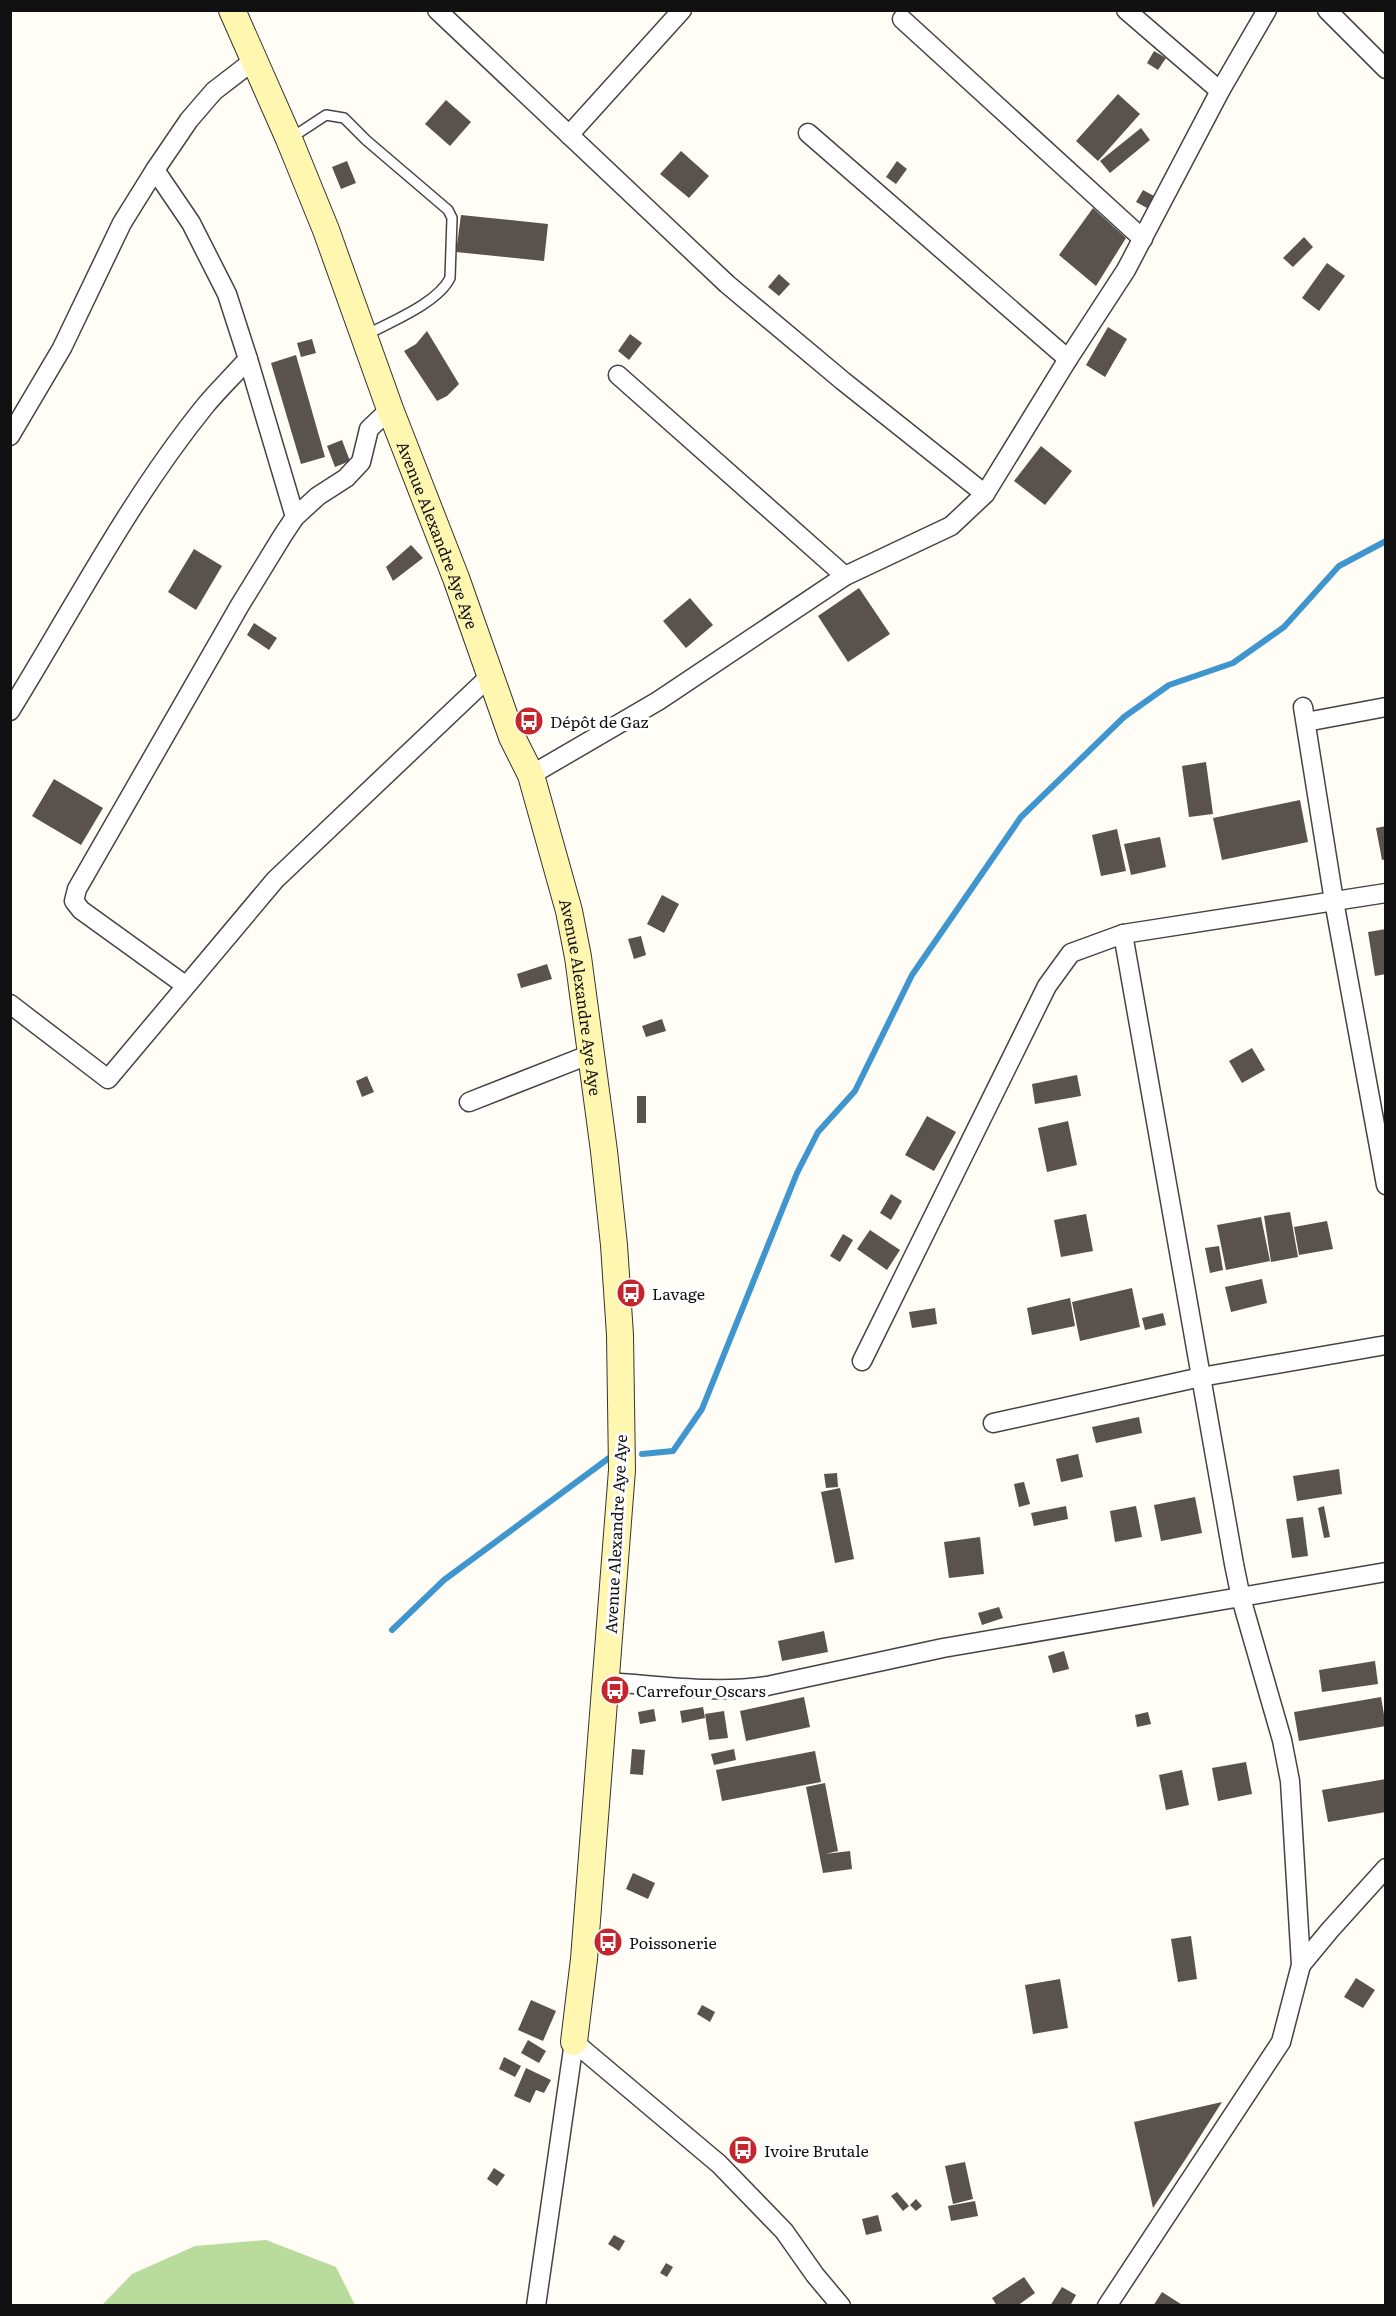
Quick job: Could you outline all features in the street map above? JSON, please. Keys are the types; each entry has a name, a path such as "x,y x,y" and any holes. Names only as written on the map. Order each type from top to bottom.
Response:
{"street":[{"name":"Avenue Alexandre Aye Aye","path":"232,10 326,230 390,409 456,578 512,737 531,775 569,911 604,1150 620,1335 622,1470 584,1959 574,2042"},
{"path":"437,10 727,284 843,381 985,494"},
{"path":"569,135 682,10"},
{"path":"1126,10 1220,91"},
{"path":"531,775 658,701 845,576 951,526 985,494 1068,358 1126,270 1220,91 1267,10"},
{"path":"1327,10 1386,69"},
{"path":"902,19 1143,239"},
{"path":"10,436 62,348 122,223 155,170 189,120 214,91 253,61"},
{"path":"808,133 1068,358"},
{"path":"155,170 191,223 227,294 295,518"},
{"path":"10,711 107,549 164,461 205,406 248,359"},
{"path":"618,375 845,576"},
{"path":"185,986 81,909 74,901 77,889 240,605 295,518 318,496 345,478 361,462 369,429 390,409"},
{"path":"10,1004 108,1079 275,880 490,675"},
{"path":"1386,707 1304,714 1334,901 1386,1185"},
{"path":"862,1360 1047,986 1071,953 1123,934 1386,893"},
{"path":"1107,2306 1281,2042 1301,1965 1290,1780 1282,1740 1241,1598 1123,934"},
{"path":"469,1102 591,1054"},
{"path":"993,1423 1201,1377 1386,1346"},
{"path":"606,1682 751,1689 944,1648 1386,1572"},
{"path":"1301,1965 1329,1930 1386,1868"},
{"path":"536,2306 574,2042"},
{"path":"574,2042 718,2164 784,2231 815,2275 841,2306"}],"lane":[{"path":"289,139 326,115 344,118 366,140 448,210 452,218 450,278 446,286 431,299 364,336"}],"green space":[{"path":"266,2240 336,2267 355,2305 102,2305 132,2274 195,2246"}],"building":[{"path":"1154,51 1166,58 1158,70 1147,63"},
{"path":"1118,94 1140,114 1098,161 1076,141"},
{"path":"446,100 471,122 450,146 425,124"},
{"path":"1141,128 1150,140 1110,173 1100,161"},
{"path":"681,151 709,176 689,198 660,174"},
{"path":"347,161 356,183 341,189 332,167"},
{"path":"897,161 907,169 896,184 886,177"},
{"path":"1143,190 1154,196 1147,208 1136,202"},
{"path":"1093,208 1126,238 1096,286 1059,255"},
{"path":"461,215 548,224 544,261 456,252"},
{"path":"1304,237 1313,247 1293,267 1283,258"},
{"path":"1327,263 1345,276 1319,311 1302,298"},
{"path":"779,274 790,284 779,296 768,287"},
{"path":"1108,327 1127,339 1105,377 1086,365"},
{"path":"427,331 459,384 447,396 437,401 404,351 416,344"},
{"path":"630,334 642,343 629,360 618,351"},
{"path":"312,339 316,353 301,357 297,343"},
{"path":"296,355 325,457 301,464 271,363"},
{"path":"342,440 350,461 335,467 327,446"},
{"path":"1041,446 1072,471 1045,505 1014,481"},
{"path":"411,545 423,558 393,581 386,567"},
{"path":"194,549 222,566 196,610 168,592"},
{"path":"859,588 890,634 848,662 818,616"},
{"path":"690,598 713,625 686,648 663,621"},
{"path":"254,623 277,638 269,650 247,635"},
{"path":"1206,762 1213,814 1189,817 1182,766"},
{"path":"54,779 103,808 81,845 32,816"},
{"path":"1300,800 1308,842 1222,860 1213,818"},
{"path":"1386,826 1386,859 1382,860 1376,828"},
{"path":"1117,829 1126,871 1101,876 1092,835"},
{"path":"1160,837 1166,867 1131,875 1124,844"},
{"path":"662,895 679,904 664,933 647,924"},
{"path":"1386,929 1386,974 1375,976 1368,932"},
{"path":"641,936 646,955 634,959 628,939"},
{"path":"547,964 552,979 521,988 517,974"},
{"path":"662,1019 666,1031 646,1037 642,1026"},
{"path":"1252,1048 1265,1070 1242,1083 1229,1061"},
{"path":"1077,1075 1081,1096 1035,1104 1032,1084"},
{"path":"367,1076 374,1092 362,1097 356,1081"},
{"path":"637,1096 646,1096 646,1123 637,1123"},
{"path":"927,1116 956,1132 934,1171 905,1155"},
{"path":"1068,1121 1077,1165 1047,1172 1038,1128"},
{"path":"891,1194 902,1201 891,1220 880,1213"},
{"path":"1290,1212 1298,1257 1271,1262 1264,1216"},
{"path":"1086,1214 1093,1251 1061,1257 1054,1220"},
{"path":"1261,1217 1270,1261 1226,1270 1217,1225"},
{"path":"1327,1221 1333,1249 1299,1255 1294,1227"},
{"path":"870,1230 900,1250 887,1270 857,1249"},
{"path":"843,1234 853,1240 840,1262 830,1256"},
{"path":"1219,1246 1223,1270 1210,1273 1205,1248"},
{"path":"1262,1279 1267,1303 1231,1312 1225,1287"},
{"path":"1132,1288 1140,1327 1080,1341 1072,1302"},
{"path":"1070,1298 1075,1326 1032,1335 1027,1308"},
{"path":"935,1308 937,1324 912,1328 909,1312"},
{"path":"1163,1313 1166,1325 1145,1330 1142,1318"},
{"path":"1139,1417 1142,1433 1096,1443 1092,1427"},
{"path":"1078,1454 1083,1477 1061,1482 1056,1459"},
{"path":"1339,1469 1342,1494 1297,1501 1293,1476"},
{"path":"837,1473 838,1487 826,1488 824,1474"},
{"path":"1024,1482 1030,1504 1019,1507 1014,1484"},
{"path":"840,1488 854,1559 835,1563 821,1492"},
{"path":"1195,1497 1202,1533 1161,1541 1154,1505"},
{"path":"1066,1506 1068,1519 1034,1526 1031,1513"},
{"path":"1136,1506 1142,1537 1115,1542 1110,1511"},
{"path":"1324,1506 1330,1537 1324,1538 1318,1508"},
{"path":"1303,1517 1308,1556 1292,1558 1286,1519"},
{"path":"980,1537 984,1574 949,1578 944,1542"},
{"path":"999,1607 1003,1618 982,1625 978,1613"},
{"path":"824,1631 828,1652 782,1661 778,1641"},
{"path":"1064,1651 1069,1669 1053,1673 1048,1656"},
{"path":"1375,1661 1378,1684 1322,1692 1319,1670"},
{"path":"804,1697 810,1727 746,1741 740,1711"},
{"path":"1381,1697 1386,1726 1299,1741 1294,1712"},
{"path":"703,1707 705,1718 682,1723 680,1711"},
{"path":"654,1709 656,1721 640,1724 638,1712"},
{"path":"724,1711 728,1738 709,1740 705,1714"},
{"path":"1148,1712 1151,1724 1137,1727 1135,1715"},
{"path":"632,1749 645,1750 643,1775 630,1774"},
{"path":"734,1749 736,1760 714,1765 711,1754"},
{"path":"815,1751 821,1782 722,1801 716,1770"},
{"path":"1246,1762 1252,1794 1218,1801 1212,1768"},
{"path":"1182,1770 1189,1805 1166,1810 1159,1775"},
{"path":"1386,1779 1386,1812 1328,1822 1322,1790"},
{"path":"825,1783 838,1851 825,1854 850,1851 852,1869 823,1873 806,1787"},
{"path":"633,1873 655,1883 648,1899 626,1889"},
{"path":"1191,1936 1197,1979 1178,1982 1171,1939"},
{"path":"1356,1978 1375,1990 1363,2008 1344,1997"},
{"path":"1060,1979 1068,2028 1033,2034 1025,1985"},
{"path":"531,2000 556,2011 543,2041 518,2030"},
{"path":"702,2005 715,2012 710,2022 697,2014"},
{"path":"528,2040 546,2051 539,2063 521,2053"},
{"path":"504,2057 521,2066 515,2077 499,2069"},
{"path":"526,2068 551,2080 544,2093 536,2090 530,2103 514,2096"},
{"path":"1222,2102 1185,2160 1153,2208 1134,2122"},
{"path":"965,2162 973,2199 953,2204 945,2166"},
{"path":"494,2168 505,2175 497,2186 487,2179"},
{"path":"897,2192 909,2206 903,2211 891,2196"},
{"path":"916,2199 922,2206 916,2211 910,2205"},
{"path":"975,2201 978,2216 951,2221 948,2206"},
{"path":"878,2215 882,2231 866,2235 862,2219"},
{"path":"614,2235 625,2241 619,2251 608,2244"},
{"path":"666,2263 673,2267 667,2277 660,2273"},
{"path":"1024,2277 1035,2293 1017,2306 997,2306 992,2298"},
{"path":"1062,2287 1076,2295 1070,2306 1050,2306"},
{"path":"1162,2292 1184,2306 1153,2306"}],"waterway":[{"path":"642,1454 673,1451 702,1409 797,1173 818,1132 855,1091 912,975 1021,817 1124,717 1169,685 1233,663 1284,627 1339,566 1386,541"},
{"path":"392,1630 444,1580 609,1458"}],"place":[{"name":"Dépôt de Gaz","path":"529,721"},
{"name":"Lavage","path":"631,1293"},
{"name":"Carrefour Oscars","path":"615,1690"},
{"name":"Poissonerie","path":"608,1942"},
{"name":"Ivoire Brutale","path":"743,2150"}]}
